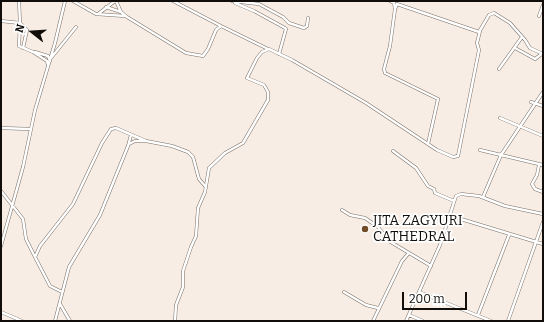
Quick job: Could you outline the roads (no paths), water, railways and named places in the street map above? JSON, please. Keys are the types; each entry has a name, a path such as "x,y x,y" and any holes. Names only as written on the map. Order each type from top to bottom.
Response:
{"street":[{"path":"20,1 19,44 23,48 49,61"},
{"path":"1,246 27,150 30,130 49,61 52,56 65,1"},
{"path":"73,1 98,14 119,14 127,17"},
{"path":"98,14 115,1 121,12"},
{"path":"173,1 279,54 366,103 443,154 453,157 458,156 479,50 476,43 480,31 489,16 494,13 510,22 530,48 543,53"},
{"path":"232,1 259,4 283,17 295,26 306,28 308,18"},
{"path":"232,1 286,29 279,54"},
{"path":"390,1 480,31"},
{"path":"396,3 390,46 384,69 385,73 388,75 438,99 428,144"},
{"path":"539,16 543,4"},
{"path":"106,7 121,12 186,53 199,57 202,56 208,49 216,30 221,26"},
{"path":"1,21 20,23 27,30 23,48"},
{"path":"49,61 76,27"},
{"path":"499,69 522,37"},
{"path":"515,48 534,59 543,53"},
{"path":"175,321 176,305 183,287 183,271 198,230 198,208 206,186 210,166 225,153 243,143 267,103 268,92 264,86 247,78 257,58 269,49"},
{"path":"483,198 501,155 533,103 543,92"},
{"path":"533,103 543,106"},
{"path":"500,118 543,136"},
{"path":"1,128 30,130"},
{"path":"35,257 40,246 73,204 102,143 111,129 116,128 146,141"},
{"path":"55,321 69,267 100,215 129,144 131,134"},
{"path":"129,144 134,140 146,141 172,146 191,154 199,179 206,186"},
{"path":"480,150 543,166"},
{"path":"393,151 419,171 428,186 434,189 435,193 454,201"},
{"path":"539,165 537,175 532,184 535,189 543,192"},
{"path":"1,191 23,219 26,239 50,286 62,292"},
{"path":"406,321 431,266 451,216 456,196 461,194 483,198 505,206 543,214"},
{"path":"342,210 350,215 363,217 373,223 389,241 408,254 431,266"},
{"path":"451,216 509,235 543,244"},
{"path":"508,321 543,222"},
{"path":"478,315 509,235"},
{"path":"373,321 402,261 408,254"},
{"path":"344,292 366,304 378,308"},
{"path":"419,292 491,321"},
{"path":"59,304 70,321"},
{"path":"1,312 22,321"},
{"path":"409,315 423,321"}],"place":[{"name":"JITA ZAGYURI CATHEDRAL","path":"365,229"}]}
